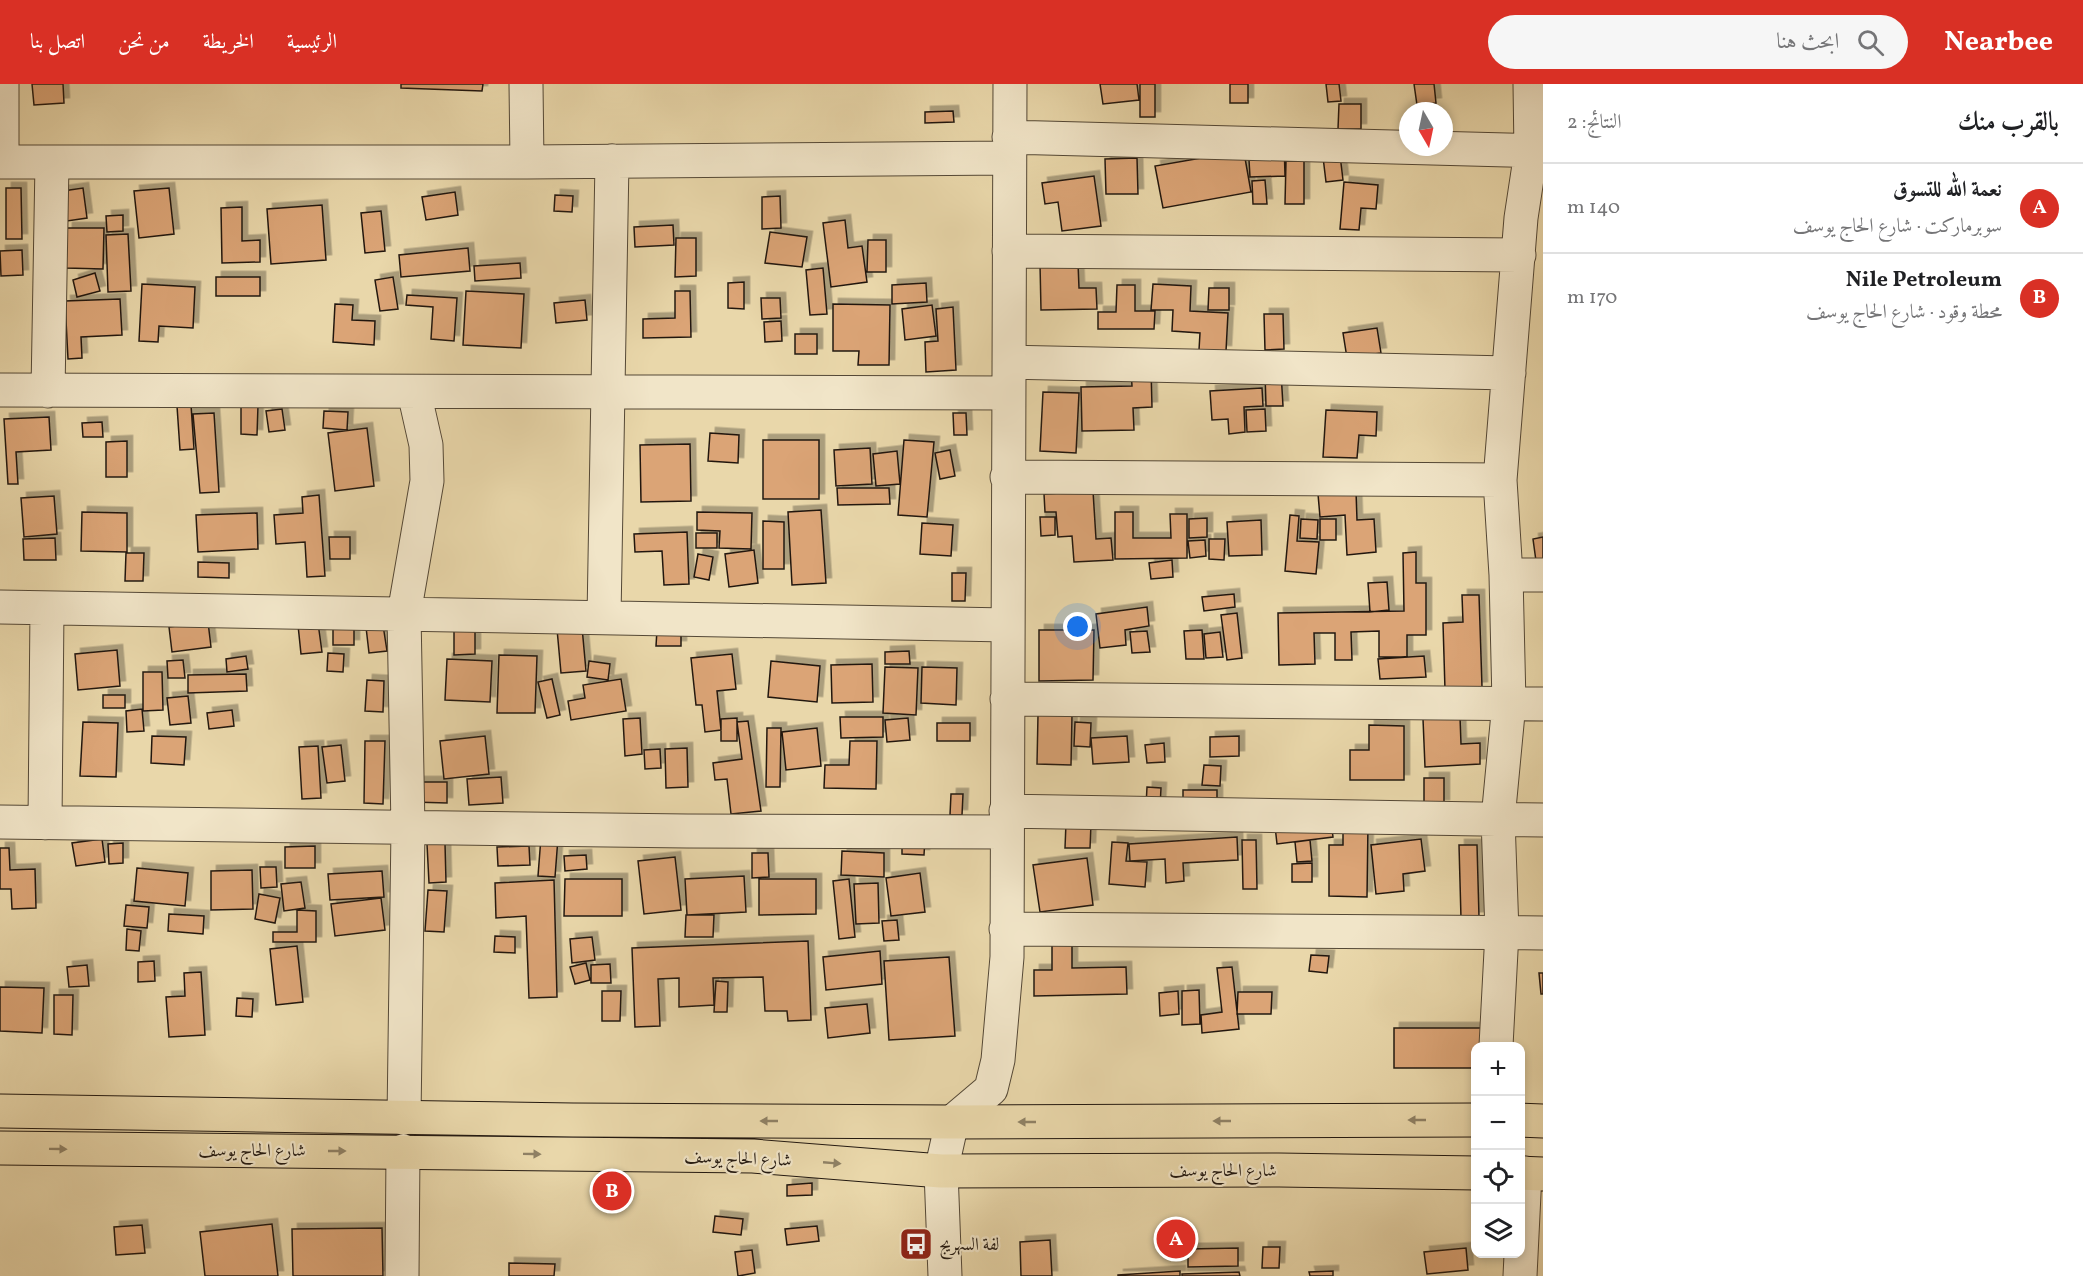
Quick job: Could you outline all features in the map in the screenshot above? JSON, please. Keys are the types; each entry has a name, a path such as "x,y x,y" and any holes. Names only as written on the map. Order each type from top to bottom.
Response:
{"main road":[{"name":"شارع الحاج يوسف","path":"0,1111 404,1118 952,1122 1471,1120"},
{"path":"1525,1120 1543,1121"},
{"name":"شارع الحاج يوسف","path":"0,1148 753,1156 941,1172 1278,1170 1471,1173"}],"street":[{"path":"2,84 1,162 612,161 1009,147 1537,152"},
{"path":"526,84 527,162"},
{"path":"945,1276 941,1172 952,1122 991,1089 998,1060 1006,957 1010,84"},
{"path":"1496,1042 1502,932 1498,819 1509,703 1506,575 1500,480 1519,255 1537,152 1530,84"},
{"path":"604,617 612,161"},
{"path":"48,391 52,163"},
{"path":"1009,251 1519,255"},
{"path":"0,390 608,391 1008,378 1509,373"},
{"path":"404,1118 408,828 404,614 427,481 426,445 414,392"},
{"path":"1007,477 1500,480"},
{"path":"1506,575 1543,575"},
{"path":"0,607 1008,625"},
{"path":"45,823 47,608"},
{"path":"1007,699 1543,704"},
{"path":"0,822 408,828 1543,820"},
{"path":"1006,929 1543,933"},
{"path":"402,1276 403,1151"},
{"path":"1520,1276 1530,1174"}],"building":[{"path":"32,84 63,84 64,103 34,105"},
{"path":"401,84 483,84 482,91 401,88"},
{"path":"1100,84 1137,84 1139,100 1103,104"},
{"path":"1140,84 1155,84 1155,117 1140,117"},
{"path":"1230,84 1248,84 1248,103 1230,103"},
{"path":"1326,84 1339,84 1341,101 1328,102"},
{"path":"1414,84 1434,84 1436,102 1417,102"},
{"path":"1339,104 1361,104 1361,129 1338,129"},
{"path":"953,111 954,122 925,123 925,112"},
{"path":"1284,140 1285,176 1250,177 1249,160 1270,159"},
{"path":"1242,141 1251,192 1163,208 1155,166 1230,153"},
{"path":"1340,155 1343,180 1326,182 1323,157"},
{"path":"1137,158 1138,194 1106,194 1105,159"},
{"path":"1286,161 1304,161 1304,204 1285,204"},
{"path":"1094,176 1101,226 1062,231 1058,202 1045,204 1042,183"},
{"path":"1265,180 1267,204 1253,204 1252,181"},
{"path":"1344,182 1378,185 1376,209 1361,208 1359,230 1340,229"},
{"path":"6,188 21,188 22,239 6,239"},
{"path":"83,188 87,218 67,221 63,191"},
{"path":"169,188 174,234 139,238 134,191"},
{"path":"455,192 458,215 426,220 422,197"},
{"path":"555,195 573,196 572,212 554,211"},
{"path":"780,196 781,228 762,229 762,197"},
{"path":"322,205 326,260 271,264 267,209"},
{"path":"242,207 242,241 260,240 260,262 222,263 221,208"},
{"path":"381,211 385,251 365,253 361,213"},
{"path":"123,215 123,231 107,232 106,216"},
{"path":"845,220 848,248 862,246 867,282 831,287 823,223"},
{"path":"673,225 674,245 635,247 634,227"},
{"path":"67,228 104,228 103,269 66,268"},
{"path":"770,232 807,237 802,267 765,263"},
{"path":"128,234 131,291 108,292 106,235"},
{"path":"676,238 696,238 696,276 675,277"},
{"path":"868,240 886,240 886,272 867,272"},
{"path":"468,248 470,271 401,277 399,255"},
{"path":"22,250 23,275 1,276 0,251"},
{"path":"520,263 521,278 475,281 474,266"},
{"path":"1078,263 1079,288 1096,288 1097,309 1041,310 1040,264"},
{"path":"823,268 827,314 810,315 806,270"},
{"path":"95,273 100,291 77,297 73,280"},
{"path":"216,277 260,277 260,296 216,296"},
{"path":"393,277 398,309 380,311 375,280"},
{"path":"744,282 744,309 728,308 728,283"},
{"path":"926,283 927,302 892,304 892,285"},
{"path":"142,284 195,287 193,328 159,326 158,342 139,341"},
{"path":"1153,284 1191,286 1190,311 1228,313 1226,351 1199,350 1200,333 1172,331 1173,310 1151,310"},
{"path":"1117,285 1135,285 1135,311 1155,311 1154,329 1098,329 1098,312 1116,312"},
{"path":"1209,288 1229,288 1229,310 1208,310"},
{"path":"466,291 524,294 521,348 463,345"},
{"path":"675,291 690,291 691,337 643,338 643,319 675,318"},
{"path":"407,295 457,298 454,341 431,339 433,307 406,305"},
{"path":"761,298 780,298 781,318 762,319"},
{"path":"120,299 122,335 81,337 82,358 68,359 65,301"},
{"path":"585,300 587,320 556,323 554,303"},
{"path":"335,304 353,305 352,320 375,321 374,345 333,342"},
{"path":"833,304 890,305 889,365 858,365 859,351 833,351"},
{"path":"932,305 936,336 905,340 902,309"},
{"path":"953,307 956,370 926,372 925,342 938,341 936,309"},
{"path":"1264,314 1283,314 1284,349 1265,350"},
{"path":"781,321 782,341 765,342 764,322"},
{"path":"1377,328 1381,353 1347,358 1343,333"},
{"path":"795,334 817,334 817,354 795,354"},
{"path":"1151,369 1152,407 1133,408 1134,430 1082,431 1081,387 1132,386 1131,370"},
{"path":"1281,372 1283,406 1266,406 1265,373"},
{"path":"1262,388 1263,406 1244,407 1245,432 1229,434 1228,419 1212,420 1210,391"},
{"path":"1043,392 1079,393 1076,453 1040,451"},
{"path":"191,405 194,449 180,450 177,406"},
{"path":"241,405 258,405 257,435 241,434"},
{"path":"282,409 285,430 269,432 266,411"},
{"path":"1265,409 1266,431 1247,432 1246,410"},
{"path":"1326,410 1377,412 1376,436 1359,435 1357,458 1323,457"},
{"path":"324,411 348,412 347,430 323,428"},
{"path":"214,413 219,492 200,493 193,414"},
{"path":"953,413 966,413 967,435 954,435"},
{"path":"49,417 51,450 16,452 18,484 8,484 4,419"},
{"path":"102,422 103,437 83,437 82,423"},
{"path":"367,428 374,486 335,491 328,433"},
{"path":"710,433 739,435 738,463 708,461"},
{"path":"763,440 819,440 819,499 763,499"},
{"path":"904,440 934,442 927,517 898,515"},
{"path":"127,441 127,477 106,477 106,442"},
{"path":"690,444 691,501 641,502 640,445"},
{"path":"870,448 872,484 836,486 834,450"},
{"path":"950,450 955,476 940,479 935,453"},
{"path":"897,451 900,484 876,486 873,454"},
{"path":"837,488 889,488 890,504 838,505"},
{"path":"1093,491 1096,539 1111,538 1113,560 1074,562 1072,536 1058,537 1056,512 1045,512 1044,494"},
{"path":"1356,491 1357,520 1374,519 1376,552 1347,555 1345,515 1320,517 1318,494"},
{"path":"319,495 325,576 307,577 305,542 276,544 274,515 303,513 302,497"},
{"path":"54,496 57,534 24,537 21,498"},
{"path":"821,510 826,583 792,585 788,512"},
{"path":"82,512 127,513 127,552 81,551"},
{"path":"697,512 752,513 751,549 719,548 720,531 697,530"},
{"path":"1115,512 1133,512 1133,538 1171,538 1170,514 1187,514 1187,558 1115,559"},
{"path":"257,513 258,549 198,552 196,515"},
{"path":"1290,515 1299,516 1297,541 1319,542 1316,574 1285,571"},
{"path":"1040,517 1055,517 1055,535 1041,536"},
{"path":"1207,518 1207,537 1189,538 1189,519"},
{"path":"1301,519 1318,520 1317,539 1300,538"},
{"path":"1320,519 1336,519 1336,540 1320,540"},
{"path":"1261,520 1262,555 1229,556 1227,522"},
{"path":"763,521 784,522 784,569 763,569"},
{"path":"922,523 953,525 951,556 920,554"},
{"path":"687,532 689,584 664,585 662,551 635,552 634,534"},
{"path":"696,533 717,533 717,548 696,548"},
{"path":"329,537 350,537 350,559 330,559"},
{"path":"1543,537 1543,560 1536,561 1533,539"},
{"path":"55,538 56,560 24,560 23,539"},
{"path":"1209,539 1225,539 1224,560 1209,559"},
{"path":"1205,540 1206,556 1190,558 1188,541"},
{"path":"754,550 758,583 729,587 725,554"},
{"path":"1416,552 1416,583 1426,583 1426,635 1407,635 1407,657 1379,657 1379,631 1351,632 1352,660 1335,660 1335,633 1314,633 1315,664 1279,665 1278,613 1404,611 1403,553"},
{"path":"126,553 144,553 143,581 125,581"},
{"path":"698,554 713,557 709,580 694,577"},
{"path":"1172,560 1173,577 1151,579 1149,563"},
{"path":"198,562 229,563 229,578 198,577"},
{"path":"952,573 966,573 965,601 952,601"},
{"path":"1387,582 1389,610 1370,612 1368,583"},
{"path":"1234,594 1235,607 1204,611 1202,597"},
{"path":"1462,595 1479,595 1482,687 1445,690 1443,623 1463,622"},
{"path":"1147,607 1149,626 1125,630 1126,645 1100,648 1096,614"},
{"path":"1237,613 1242,658 1227,660 1221,615"},
{"path":"208,622 211,647 172,652 169,627"},
{"path":"318,623 322,652 301,654 298,625"},
{"path":"383,625 387,651 369,653 366,627"},
{"path":"333,626 354,626 354,645 333,645"},
{"path":"582,627 586,671 561,673 557,629"},
{"path":"475,628 475,654 454,655 454,629"},
{"path":"657,630 681,630 681,646 656,646"},
{"path":"1039,630 1094,630 1093,680 1039,681"},
{"path":"1202,630 1204,659 1186,659 1184,631"},
{"path":"1147,631 1150,652 1132,653 1130,632"},
{"path":"1220,632 1223,657 1206,658 1204,634"},
{"path":"117,650 120,686 78,690 75,654"},
{"path":"909,651 910,664 885,664 885,652"},
{"path":"328,653 344,654 343,672 327,671"},
{"path":"732,654 736,689 717,691 721,730 705,732 702,705 696,705 691,658"},
{"path":"499,655 537,656 535,713 497,713"},
{"path":"246,656 248,669 227,672 226,659"},
{"path":"1424,656 1426,677 1380,679 1378,659"},
{"path":"447,659 492,661 490,702 445,700"},
{"path":"183,660 185,678 168,678 167,661"},
{"path":"589,661 610,664 608,680 587,677"},
{"path":"771,661 820,666 817,702 768,697"},
{"path":"872,664 873,702 832,703 831,665"},
{"path":"885,667 918,668 916,715 883,713"},
{"path":"922,667 957,668 956,705 921,703"},
{"path":"143,672 162,672 163,710 143,711"},
{"path":"246,674 247,691 188,693 188,675"},
{"path":"552,679 560,715 547,718 538,682"},
{"path":"621,679 626,711 571,720 568,701 585,698 583,685"},
{"path":"367,680 384,681 383,712 365,711"},
{"path":"103,695 125,695 125,708 103,708"},
{"path":"188,696 191,723 170,725 167,698"},
{"path":"142,709 144,731 127,732 126,711"},
{"path":"232,710 234,726 209,729 207,713"},
{"path":"1038,715 1072,715 1071,765 1037,764"},
{"path":"840,717 883,717 883,737 841,738"},
{"path":"1460,717 1461,744 1480,743 1480,764 1425,767 1423,719"},
{"path":"640,718 642,754 625,756 623,719"},
{"path":"737,718 737,741 721,741 721,719"},
{"path":"908,718 910,740 887,742 885,720"},
{"path":"748,721 761,811 731,814 727,779 715,780 713,763 742,759 737,722"},
{"path":"83,722 118,723 116,777 80,776"},
{"path":"1075,722 1091,723 1090,747 1074,746"},
{"path":"937,723 970,723 970,741 937,741"},
{"path":"1369,725 1404,726 1404,780 1350,780 1350,750 1369,750"},
{"path":"767,728 781,728 780,787 766,787"},
{"path":"817,728 821,766 786,770 782,732"},
{"path":"152,736 186,737 184,765 151,763"},
{"path":"485,736 489,774 444,779 440,741"},
{"path":"1127,736 1129,762 1093,764 1091,738"},
{"path":"1239,736 1239,756 1210,757 1210,737"},
{"path":"365,741 385,741 383,804 364,803"},
{"path":"850,741 877,741 876,789 824,788 825,765 849,765"},
{"path":"1164,743 1165,762 1147,763 1145,745"},
{"path":"341,745 345,781 327,783 322,747"},
{"path":"318,746 321,798 302,799 299,747"},
{"path":"687,748 688,787 666,788 665,749"},
{"path":"660,749 661,768 645,769 644,750"},
{"path":"1204,765 1221,766 1220,786 1202,785"},
{"path":"501,777 503,803 469,805 467,779"},
{"path":"1424,778 1444,778 1444,805 1424,805"},
{"path":"414,782 447,782 447,803 413,802"},
{"path":"1147,787 1161,788 1160,807 1146,806"},
{"path":"1183,790 1217,790 1217,814 1183,814"},
{"path":"951,794 963,794 962,815 950,815"},
{"path":"1331,820 1333,837 1277,844 1275,826"},
{"path":"1066,823 1091,824 1090,848 1065,848"},
{"path":"1343,823 1368,823 1367,897 1329,896 1329,845 1343,845"},
{"path":"541,837 558,838 555,877 538,876"},
{"path":"1237,837 1238,860 1183,863 1184,881 1166,883 1165,859 1130,861 1129,844"},
{"path":"902,838 925,838 924,855 902,854"},
{"path":"102,839 105,862 76,866 72,843"},
{"path":"1421,839 1425,871 1403,874 1404,891 1376,894 1371,845"},
{"path":"1242,840 1256,840 1257,889 1243,889"},
{"path":"1310,840 1312,861 1297,862 1295,842"},
{"path":"1112,842 1128,843 1126,861 1147,862 1145,887 1109,884"},
{"path":"123,843 123,863 109,864 108,844"},
{"path":"427,844 445,844 446,882 429,883"},
{"path":"1459,845 1477,845 1479,917 1461,918"},
{"path":"315,846 315,868 285,868 285,847"},
{"path":"529,846 530,865 498,866 497,847"},
{"path":"0,848 9,848 10,870 35,869 36,908 12,909 11,889 0,889"},
{"path":"842,851 884,853 884,877 841,875"},
{"path":"752,853 768,853 769,877 752,878"},
{"path":"586,855 587,869 565,871 564,856"},
{"path":"675,857 681,910 644,914 638,861"},
{"path":"1087,858 1093,905 1040,912 1033,865"},
{"path":"1312,863 1312,882 1292,882 1292,864"},
{"path":"260,867 276,867 277,887 261,888"},
{"path":"137,868 188,873 185,906 134,901"},
{"path":"252,870 253,909 211,910 211,871"},
{"path":"382,871 384,897 330,900 328,874"},
{"path":"920,873 925,912 891,916 886,878"},
{"path":"744,876 746,912 687,915 685,879"},
{"path":"565,879 622,879 622,916 564,916"},
{"path":"759,879 816,879 816,914 759,915"},
{"path":"849,879 855,937 839,939 833,881"},
{"path":"554,880 557,997 529,998 526,916 496,918 495,883"},
{"path":"301,882 305,908 284,911 281,884"},
{"path":"878,883 879,923 856,924 854,884"},
{"path":"428,890 447,891 444,932 425,931"},
{"path":"259,894 280,898 275,923 255,919"},
{"path":"381,898 385,930 335,936 331,904"},
{"path":"126,905 149,907 147,928 124,926"},
{"path":"297,910 316,911 316,942 273,942 273,932 297,932"},
{"path":"169,914 204,916 203,934 168,931"},
{"path":"686,915 714,915 713,937 685,937"},
{"path":"897,920 899,940 884,941 882,921"},
{"path":"127,929 141,931 139,951 126,950"},
{"path":"495,936 515,937 515,953 494,952"},
{"path":"592,937 595,960 572,963 570,939"},
{"path":"808,941 811,1020 788,1021 787,1011 765,1011 763,977 713,978 714,1005 679,1007 679,978 658,979 660,1026 635,1027 632,948"},
{"path":"1072,942 1072,968 1126,967 1127,994 1034,996 1034,970 1052,970 1052,943"},
{"path":"297,946 303,1002 276,1005 270,949"},
{"path":"880,951 882,984 826,990 823,957"},
{"path":"1311,955 1329,956 1327,973 1309,971"},
{"path":"949,957 955,1036 889,1040 884,961"},
{"path":"154,961 155,981 138,982 138,962"},
{"path":"586,963 590,980 575,984 570,967"},
{"path":"610,964 611,983 591,983 591,965"},
{"path":"87,965 89,986 69,987 67,967"},
{"path":"1232,967 1239,1029 1202,1033 1201,1015 1222,1012 1217,968"},
{"path":"201,972 205,1035 169,1037 166,997 185,996 184,973"},
{"path":"1539,973 1543,973 1543,994 1541,994"},
{"path":"716,981 728,982 727,1012 714,1012"},
{"path":"0,987 44,988 42,1033 0,1031"},
{"path":"1199,990 1200,1024 1182,1025 1182,991"},
{"path":"602,991 621,991 620,1021 602,1021"},
{"path":"1178,991 1179,1014 1160,1016 1159,993"},
{"path":"1238,992 1272,992 1271,1014 1237,1014"},
{"path":"54,995 73,995 72,1035 54,1034"},
{"path":"237,998 253,999 252,1017 236,1016"},
{"path":"867,1004 870,1033 828,1038 825,1008"},
{"path":"1394,1028 1487,1028 1487,1042 1471,1042 1471,1068 1394,1068"},
{"path":"812,1183 812,1195 787,1196 787,1185"},
{"path":"715,1216 743,1219 741,1235 713,1232"},
{"path":"272,1224 278,1276 205,1276 200,1232"},
{"path":"142,1225 145,1253 116,1255 114,1227"},
{"path":"817,1226 819,1241 787,1245 785,1229"},
{"path":"382,1228 383,1276 293,1276 292,1229"},
{"path":"1050,1240 1052,1276 1021,1276 1020,1242"},
{"path":"1263,1247 1280,1247 1279,1268 1262,1268"},
{"path":"1238,1248 1238,1266 1188,1267 1188,1249"},
{"path":"1466,1248 1468,1270 1427,1274 1424,1252"},
{"path":"752,1250 755,1273 738,1276 735,1252"},
{"path":"509,1263 555,1264 554,1276 509,1276"},
{"path":"1180,1271 1180,1276 1118,1276 1118,1275"},
{"path":"1333,1271 1333,1276 1310,1276 1309,1272"},
{"path":"1239,1272 1240,1276 1182,1276 1182,1274"}],"place":[{"name":"Nile Petroleum","path":"612,1191"},
{"name":"نعمة الله للتسوق","path":"1176,1239"},
{"name":"لفة السهريج","path":"916,1244"}]}
